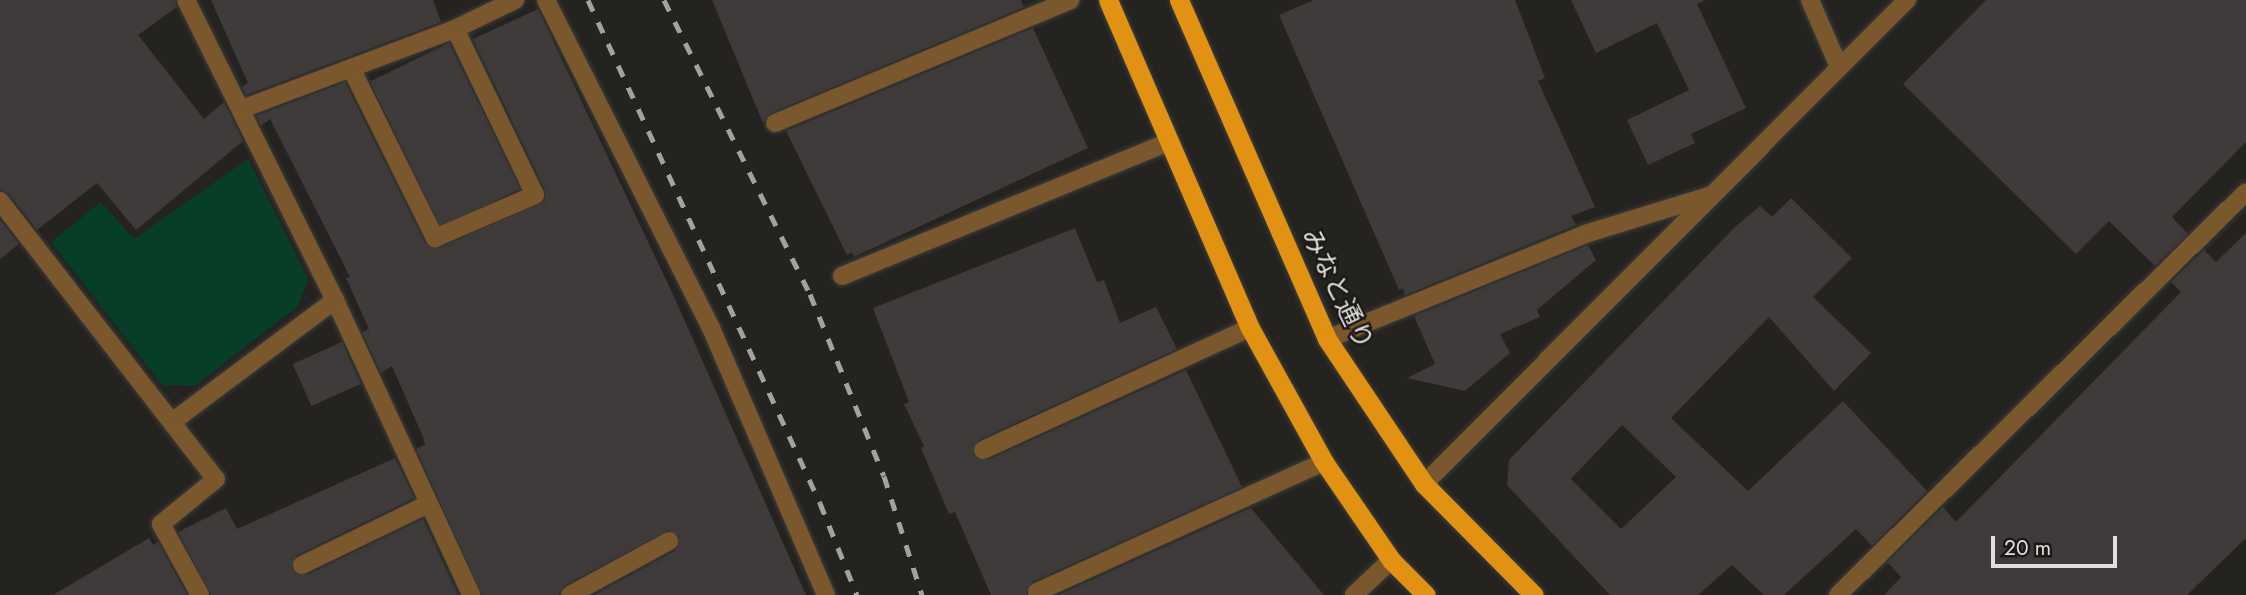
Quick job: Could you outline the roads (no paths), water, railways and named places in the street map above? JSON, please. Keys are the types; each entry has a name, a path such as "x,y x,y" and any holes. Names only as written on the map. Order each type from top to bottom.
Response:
{"highway":[{"path":"1108,0 1250,328 1324,462 1391,560 1426,595"},
{"name":"みなと通り","path":"1179,0 1327,339 1424,484 1534,595"}],"street":[{"path":"186,0 335,300 471,595"},
{"path":"242,109 455,29 515,0"},
{"path":"546,0 711,328 826,595"},
{"path":"775,123 1070,0"},
{"path":"1811,0 1839,67"},
{"path":"1424,484 1907,0"},
{"path":"351,68 435,239 535,195 455,29"},
{"path":"842,276 1168,142"},
{"path":"1838,595 2246,192"},
{"path":"1327,339 1585,234 1712,195"},
{"path":"0,201 216,479 161,524 200,595"},
{"path":"172,422 335,300"},
{"path":"983,450 1250,328"},
{"path":"1037,592 1324,462"},
{"path":"302,565 428,504"},
{"path":"570,595 669,541"},
{"path":"1354,595 1391,560"}],"railway":[{"path":"588,0 820,503 857,595"},
{"path":"664,0 810,294 884,476 922,595"}]}
